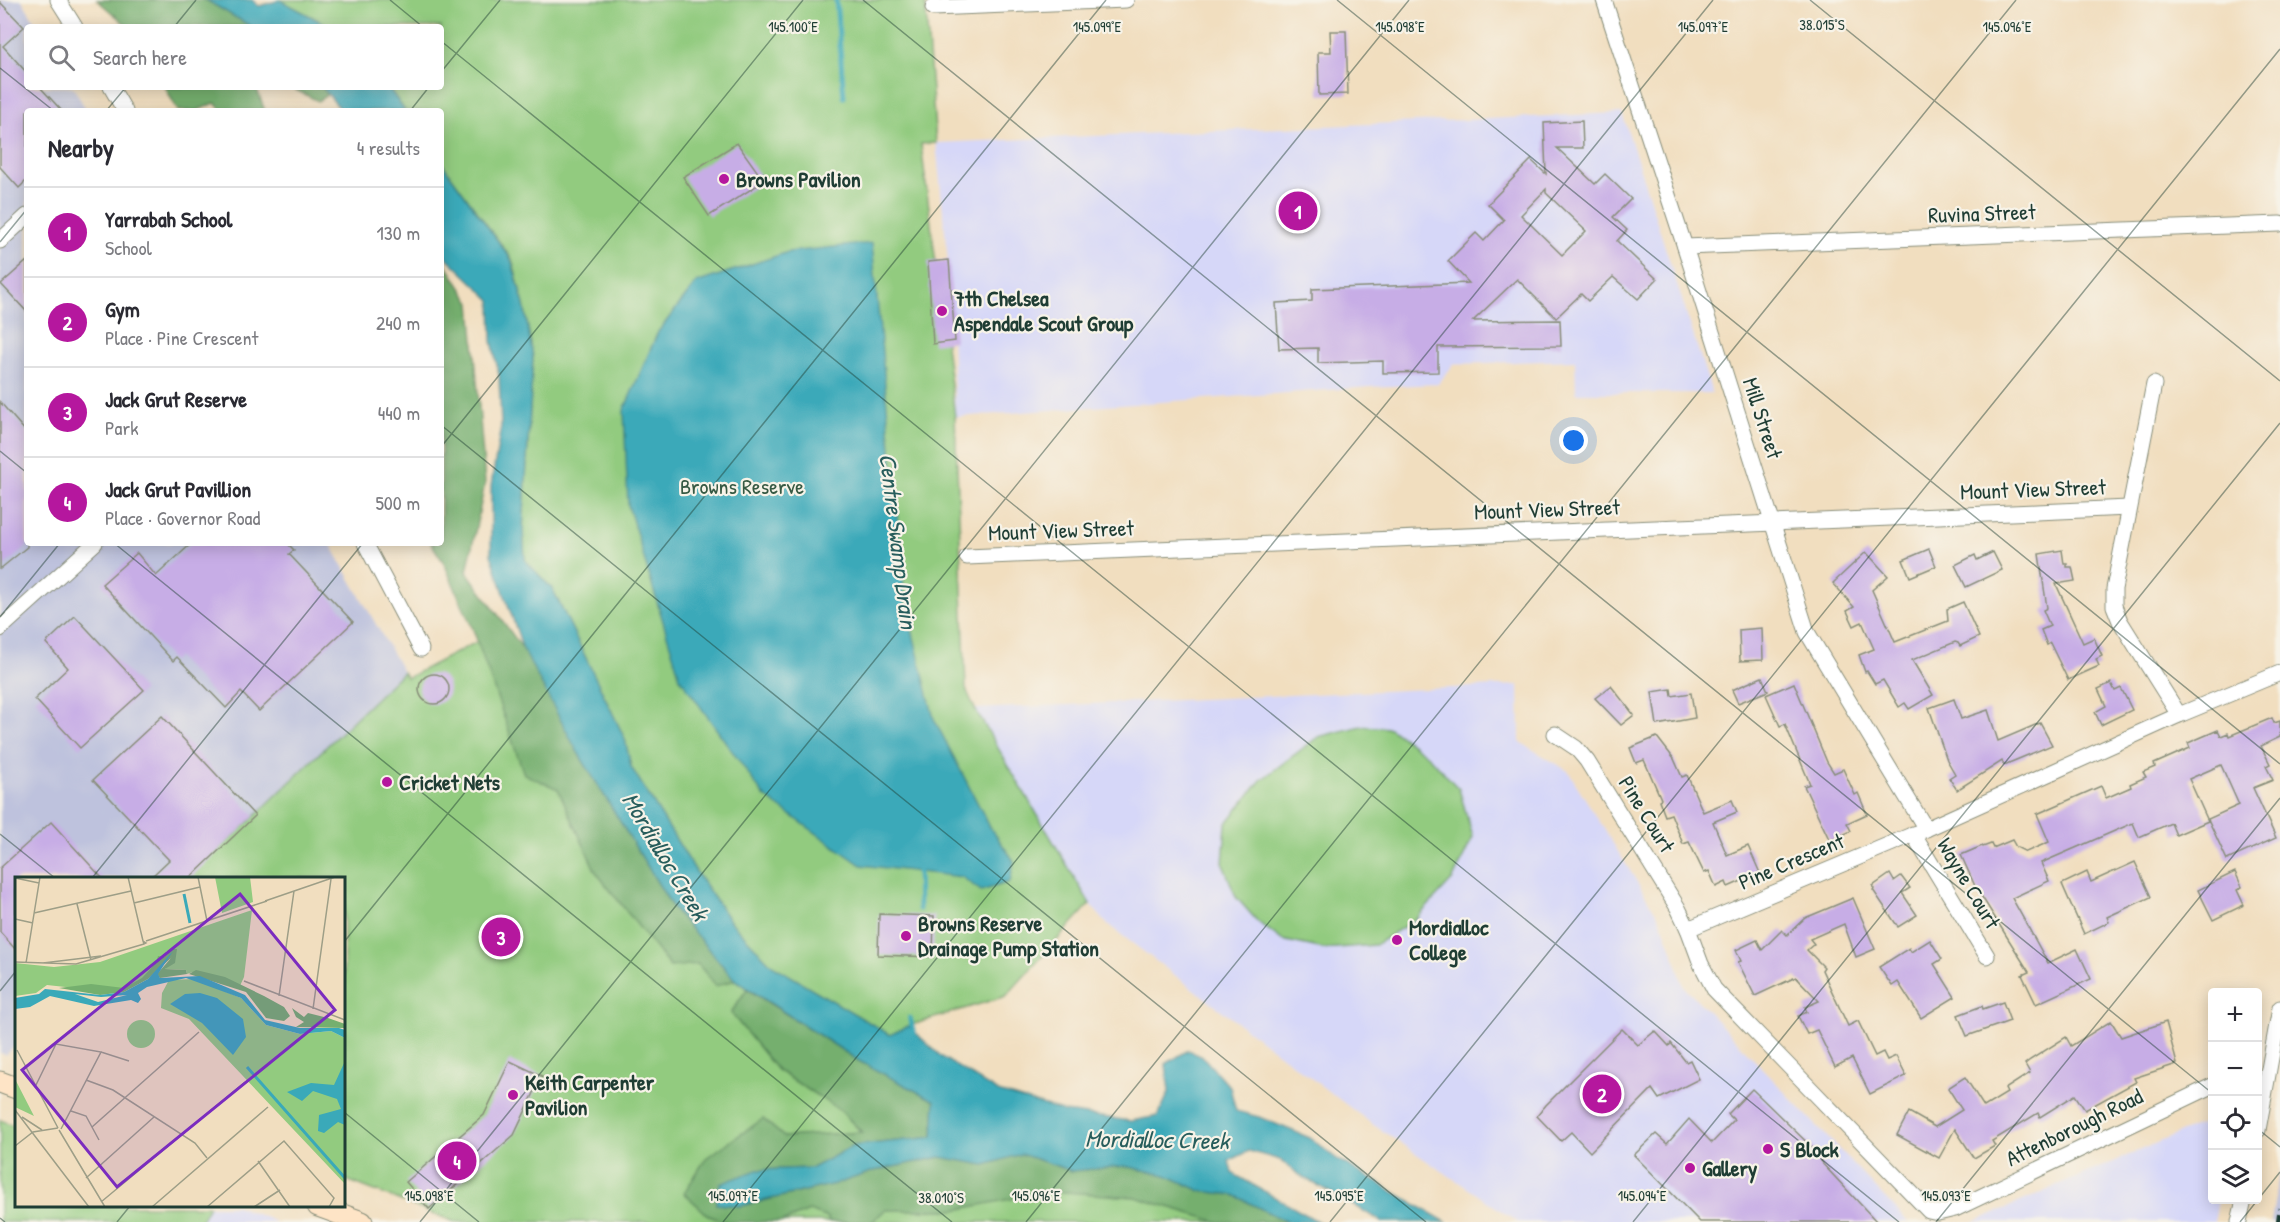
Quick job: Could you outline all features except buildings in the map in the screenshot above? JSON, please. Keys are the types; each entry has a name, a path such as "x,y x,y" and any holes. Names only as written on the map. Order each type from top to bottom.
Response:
{"street":[{"path":"58,0 73,24"},
{"path":"933,8 1126,0"},
{"name":"Mill Street","path":"1604,0 1807,632 1920,832"},
{"path":"113,90 123,108"},
{"path":"0,241 24,219"},
{"name":"Ruvina Street","path":"1685,247 2280,224"},
{"path":"2154,384 2128,508 2114,589 2114,606 2120,621 2179,716"},
{"name":"Mount View Street","path":"967,556 2128,508"},
{"path":"0,629 92,546"},
{"path":"367,546 421,649"},
{"name":"Pine Crescent","path":"1688,929 1920,832 2280,673"},
{"name":"Pine Court","path":"1555,734 1576,748 1587,761 1678,908 1688,929"},
{"name":"Wayne Court","path":"1920,832 1987,956"},
{"name":"Attenborough Road","path":"1688,929 1701,964 1714,989 1929,1211 1938,1213 1955,1209 2208,1088"},
{"path":"2261,1096 2264,1061 2280,1008"},
{"path":"0,1082 15,1088"},
{"path":"0,1096 15,1102"},
{"path":"2240,1222 2243,1204"},
{"path":"320,1207 353,1220"}],"shaded area":[{"path":"0,0 22,0 36,24 24,24 24,90 75,90 85,108 24,108 24,546 332,546 403,672 189,877 15,877 15,1045 6,1055 0,1053"},
{"path":"1622,113 1712,393 1576,393 1575,360 1454,364 1438,384 955,417 950,280 936,143"},
{"name":"Mordialloc College","path":"1519,685 1520,742 1568,771 1660,919 1683,985 1908,1222 1518,1222 1372,1124 1107,924 1090,904 975,709"},
{"path":"2208,1121 2208,1204 2217,1204 2214,1222 1974,1222"},
{"path":"2280,1168 2280,1222 2271,1222"},
{"path":"208,1207 239,1207 276,1222 200,1222"}],"green space":[{"path":"97,0 206,0 247,24 125,24"},
{"name":"Browns Reserve","path":"280,0 925,0 936,143 921,144 955,417 966,689 975,709 1090,904 1006,996 908,1026 890,1035 772,965 730,921 700,878 631,767 625,739 553,590 525,560 523,530 533,357 524,305 512,259 444,166 444,108 403,108 390,90 444,90 444,24 325,24"},
{"path":"167,90 257,90 264,108 219,108 215,103 203,108 176,108"},
{"path":"296,90 325,90 328,94 318,101"},
{"path":"444,262 471,303 485,483 467,572 523,649 577,751 673,908 735,980 716,986 698,964 670,967 596,872 558,789 524,774 474,632 444,563 433,546 444,546"},
{"path":"490,635 699,964 716,986 735,980 747,989 731,1013 777,1070 840,1110 862,1133 784,1137 763,1119 709,1216 727,1222 455,1222 345,1179 345,877 189,877 403,672 407,678"},
{"path":"1361,726 1390,728 1429,757 1459,789 1473,837 1453,879 1416,919 1375,945 1324,949 1282,940 1258,922 1236,897 1223,864 1226,824 1261,780 1318,737"},
{"path":"747,989 859,1061 935,1101 933,1137 853,1146 812,1168 757,1170 716,1204 741,1206 839,1183 874,1171 941,1157 985,1165 1021,1154 1072,1171 1125,1166 1166,1175 1201,1191 1234,1195 1287,1222 1218,1222 1135,1197 1051,1191 955,1210 885,1210 872,1222 828,1222 828,1218 809,1211 782,1222 727,1222 709,1216 684,1193 706,1158 763,1119 784,1137 862,1132 840,1110 777,1070 731,1013"},
{"path":"0,1120 15,1126 15,1207 208,1207 200,1222 0,1222"},
{"path":"1001,1176 1192,1202 1232,1222 782,1222 809,1211"}],"water":[{"path":"206,0 252,0 259,6 280,0 325,24 247,24"},
{"path":"324,90 390,90 403,108 340,108"},
{"name":"Mordialloc Creek","path":"444,166 511,259 524,305 533,357 523,530 525,560 553,590 625,739 631,767 700,878 730,921 772,965 890,1035 908,1026 943,1058 998,1092 1065,1112 1131,1121 1158,1116 1169,1092 1166,1064 1188,1050 1203,1057 1230,1087 1236,1111 1259,1117 1310,1138 1337,1159 1446,1222 1383,1222 1301,1176 1280,1160 1249,1151 1229,1161 1232,1173 1319,1222 1287,1222 1234,1195 1201,1191 1166,1175 1125,1166 1072,1171 1021,1154 985,1165 940,1157 874,1171 839,1183 741,1206 716,1204 720,1184 757,1170 812,1168 853,1146 933,1137 935,1101 859,1061 735,980 673,908 577,751 523,649 491,555 491,486 501,426 499,375 492,341 491,300 444,255"},
{"path":"872,243 905,601 934,719 990,827 1014,861 1010,882 981,891 962,877 861,865 764,796 680,678 628,505 624,410 658,332 696,283 788,252"}],"waterway":[{"path":"836,0 844,97"},
{"name":"Centre Swamp Drain","path":"918,867 919,909"},
{"path":"910,1018 914,1034"}],"railway":[{"path":"2278,1222 2280,1208"}],"place":[{"name":"Browns Pavilion","path":"724,179"},
{"name":"Yarrabah School","path":"1298,211"},
{"name":"7th Chelsea Aspendale Scout Group","path":"942,311"},
{"name":"Cricket Nets","path":"387,782"},
{"name":"Browns Reserve Drainage Pump Station","path":"906,936"},
{"name":"Jack Grut Reserve","path":"501,937"},
{"name":"Mordialloc College","path":"1397,940"},
{"name":"Gym","path":"1602,1094"},
{"name":"Keith Carpenter Pavilion","path":"513,1095"},
{"name":"S Block","path":"1768,1149"},
{"name":"Jack Grut Pavillion","path":"457,1161"},
{"name":"Gallery","path":"1690,1168"}]}
